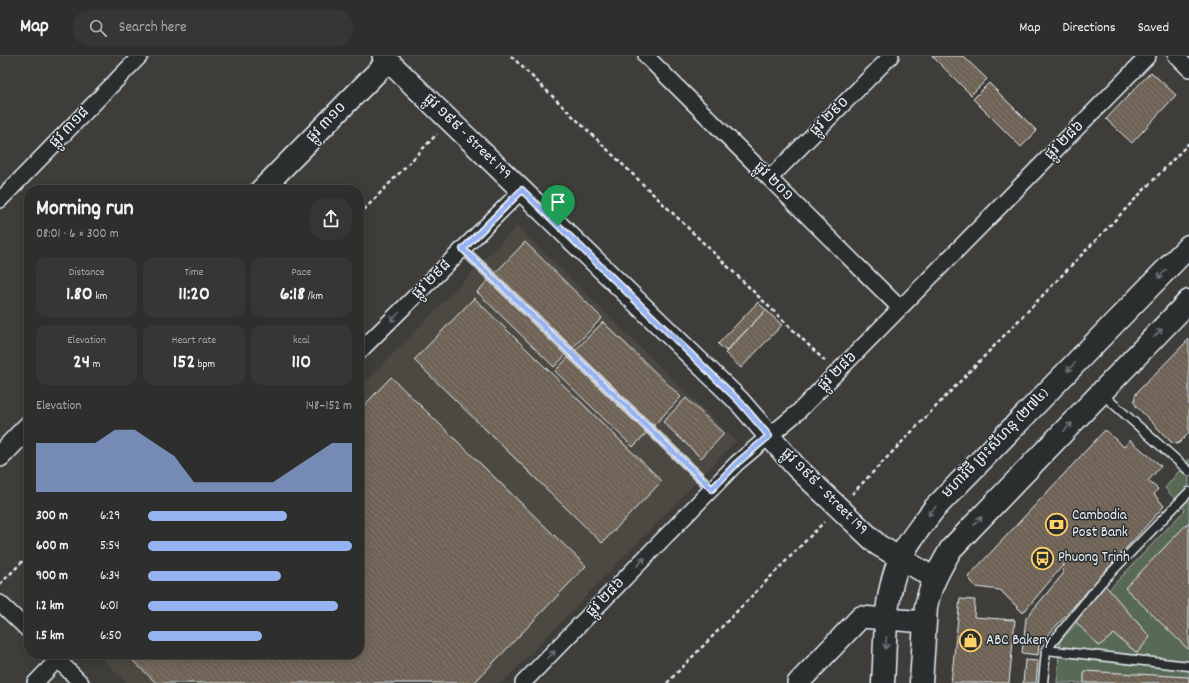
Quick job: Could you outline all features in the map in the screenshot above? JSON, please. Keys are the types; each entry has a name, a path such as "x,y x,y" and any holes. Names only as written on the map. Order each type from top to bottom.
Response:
{"main road":[{"name":"មហាវិថី ព្រះសីហនុ (២៧៤)","path":"883,683 889,596 892,579 900,558 916,532 934,509 1189,246"},
{"path":"921,683 928,595 934,578 951,549 1189,301"}],"street":[{"name":"ផ្លូវ ៣១៨","path":"0,200 140,56"},
{"name":"ផ្លូវ ២០១","path":"646,56 900,308"},
{"name":"ផ្លូវ ២៩០","path":"770,178 891,56"},
{"name":"ផ្លូវ ២៨៦","path":"523,683 737,463 797,413 1148,56"},
{"path":"1176,56 1189,69"},
{"name":"ផ្លូវ ១៩៩ - Street 199","path":"388,58 450,121 739,401 796,467 839,508 878,544 934,578"},
{"name":"ផ្លូវ ៣១០","path":"266,185 388,58"},
{"name":"ផ្លូវ ២៩៨","path":"364,347 522,190"},
{"path":"0,456 24,431"},
{"path":"0,603 24,627"},
{"path":"798,683 861,617 925,622"},
{"path":"35,683 55,659"},
{"path":"61,659 82,683"}],"lane":[{"path":"463,249 712,489"},
{"path":"1101,393 1189,471"},
{"path":"1043,683 1046,650 1100,584 1189,492"},
{"path":"1046,650 1189,666"}],"path":[{"path":"511,56 837,372"},
{"path":"364,210 450,121"},
{"path":"667,683 839,508 1189,144"},
{"path":"0,584 24,559"}],"shaded area":[{"path":"517,226 736,441 502,683 127,683 102,659 364,659 364,384"}],"green space":[{"path":"1189,459 1189,683 1057,683 1060,641 1185,510 1165,488"}],"building":[{"path":"932,56 963,56 987,79 971,95"},
{"path":"1151,72 1176,95 1132,143 1106,119"},
{"path":"989,83 1037,131 1021,147 973,99"},
{"path":"525,242 602,318 554,367 477,292"},
{"path":"474,298 662,481 602,543 414,360"},
{"path":"758,302 766,310 726,351 718,344"},
{"path":"766,310 782,325 741,368 725,353"},
{"path":"603,322 681,397 633,447 555,371"},
{"path":"1189,339 1189,433 1176,444 1172,443 1136,406 1134,401 1138,391"},
{"path":"391,377 586,566 474,683 156,683 131,659 364,659 364,406"},
{"path":"686,398 724,434 701,458 663,422"},
{"path":"1105,430 1124,447 1130,440 1161,466 1148,481 1158,489 1154,494 1164,506 1039,645 1038,655 1022,653 1026,618 1063,574 1064,564 1023,613 1000,590 976,587 968,577"},
{"path":"1189,522 1189,650 1125,588"},
{"path":"1104,584 1150,637 1137,653 1114,634 1099,646 1074,620"},
{"path":"960,599 975,600 974,617 1015,620 1009,683 951,683"},
{"path":"1025,660 1038,661 1036,683 1023,683"},
{"path":"1084,671 1189,677 1189,683 1084,683"}],"place":[{"name":"Cambodia Post Bank","path":"1057,525"},
{"name":"Phuong Trinh","path":"1042,558"},
{"name":"ABC Bakery","path":"971,641"}],"route":[{"path":"522,190 558,226 739,401 769,436 737,463 712,489 463,249 522,190"}]}
